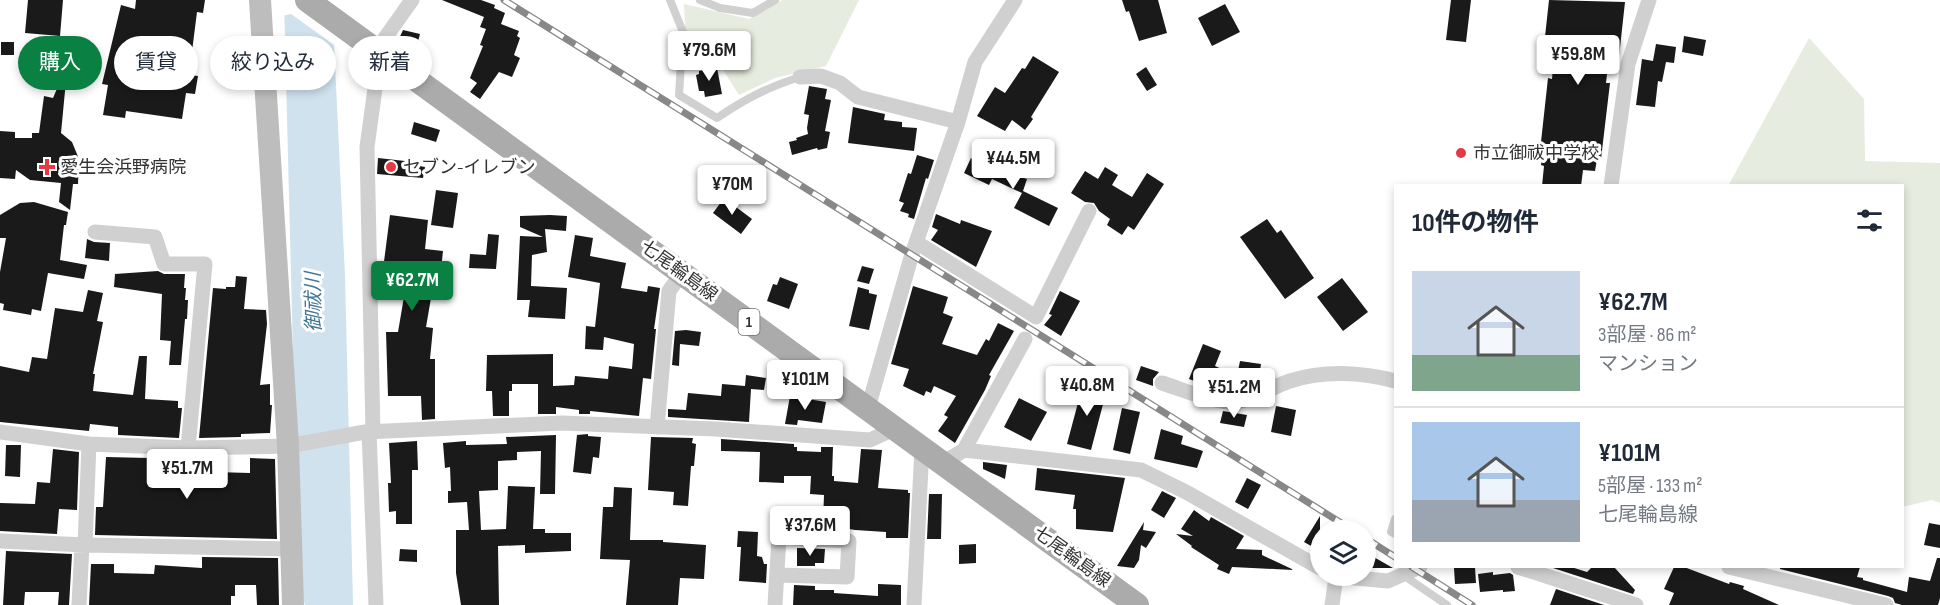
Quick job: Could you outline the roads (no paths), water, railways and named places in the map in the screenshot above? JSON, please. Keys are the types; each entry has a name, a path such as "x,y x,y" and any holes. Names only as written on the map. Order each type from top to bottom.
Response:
{"main road":[{"name":"七尾輪島線","path":"307,0 356,36"},
{"name":"七尾輪島線","path":"430,90 1137,605"}],"street":[{"path":"260,0 288,446 293,605"},
{"path":"386,36 412,0"},
{"path":"868,408 916,242 958,122 975,62 1016,0"},
{"path":"1611,184 1628,64 1649,0"},
{"path":"800,77 821,76 840,84 858,97 958,122"},
{"path":"369,90 369,432 376,605"},
{"path":"916,242 1036,317 1089,211"},
{"path":"95,232 155,237 164,264 205,264 188,447"},
{"path":"657,426 669,291 682,273"},
{"path":"944,463 964,450 1025,339"},
{"path":"1162,383 1207,398 1231,402 1246,399 1291,381 1321,374 1372,375 1394,381"},
{"path":"0,432 89,444 188,447 288,446 369,432 562,423 715,429 870,440 896,428"},
{"path":"79,605 89,444"},
{"path":"914,605 922,448"},
{"path":"964,450 1142,470 1186,492 1310,562"},
{"path":"775,605 779,537 849,542 846,578 777,575"},
{"path":"0,541 291,549"},
{"path":"1376,579 1388,580 1417,568"},
{"path":"1521,568 1636,605"},
{"path":"1733,568 1886,605"},
{"path":"1332,605 1334,586"}],"lane":[{"path":"670,0 683,32 679,94 717,118 763,90 800,77"},
{"path":"700,0 720,8 753,14 775,0"},
{"path":"1402,574 1447,605"}],"water":[{"path":"284,0 332,0 334,36 285,36"},
{"name":"御祓川","path":"336,85 345,276 353,605 305,605 299,587 286,90 336,90"}],"railway":[{"path":"504,0 1336,520"},
{"path":"1376,545 1394,556"},
{"path":"1414,568 1472,605"}],"place":[{"name":"市立御祓中学校","path":"1461,153"},
{"name":"愛生会浜野病院","path":"47,167"},
{"name":"セブン-イレブン","path":"391,167"}]}
